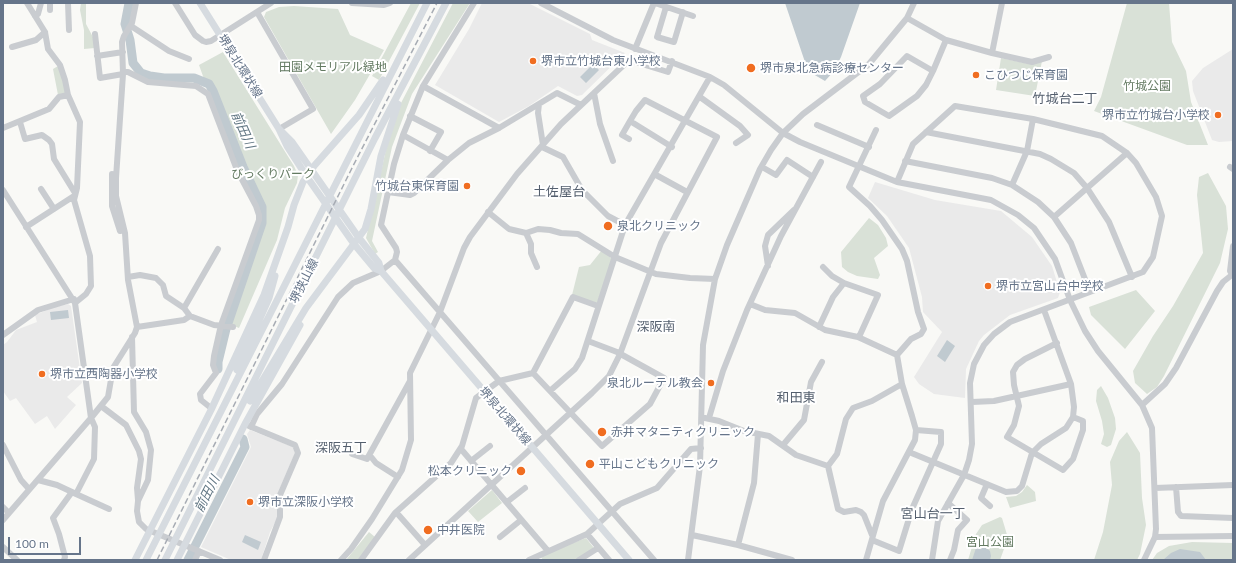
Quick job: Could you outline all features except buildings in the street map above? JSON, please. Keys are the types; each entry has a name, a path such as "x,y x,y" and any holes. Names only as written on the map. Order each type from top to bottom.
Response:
{"main road":[{"name":"堺泉北環状線","path":"200,3 279,129 287,146 306,177 341,225 379,263 381,271 629,560"},
{"name":"堺狭山線","path":"146,560 427,3"},
{"name":"堺狭山線","path":"165,560 446,3"},
{"path":"213,464 267,371 306,308 356,241 369,219 381,156 389,127 421,50"},
{"path":"229,397 238,369 269,298 294,204 306,177 359,115 386,75 396,64"},
{"name":"堺泉北環状線","path":"279,129 292,142 344,218 356,241"},
{"path":"135,560 211,408 264,295 288,227"},
{"path":"177,560 187,546 248,425 297,333 306,308"}],"street":[{"path":"26,227 74,195 77,188 80,122 68,95 64,74 60,65 48,49 45,32 27,3"},
{"path":"35,16 38,14 42,3"},
{"path":"50,3 50,10"},
{"path":"68,3 69,30"},
{"path":"3,520 108,397 113,368 137,327 128,277 124,230 116,196 123,73 122,42 130,27 136,3"},
{"path":"175,3 198,39 206,42 272,3"},
{"path":"352,3 384,5 390,3"},
{"path":"264,560 280,517 280,495 298,453 295,445 248,425 282,384 338,297 353,283 381,271 395,260 397,252 396,248 381,225 402,135 423,86 474,3"},
{"path":"541,3 613,40 672,61 710,77 724,85 783,133 800,142 897,182 991,200 1018,214 1034,228 1056,258 1070,300 1085,331 1098,351 1142,405 1152,428 1156,537 1144,560"},
{"path":"635,49 655,3 693,16"},
{"path":"688,560 701,448 703,344 716,279 728,245 762,167 771,150 783,133 803,114 869,64 907,18 914,3"},
{"path":"992,53 1002,3"},
{"path":"666,7 657,37 674,42 682,12"},
{"path":"257,12 313,109 279,129"},
{"path":"907,18 946,40 992,53 1032,62 1050,57"},
{"path":"130,27 169,51 189,59"},
{"path":"12,47 36,40 45,32"},
{"path":"95,34 100,78 128,72 148,82 196,86 208,94 238,170 256,206 259,220 221,325 214,356 213,366 216,374 200,394 201,400 211,408"},
{"path":"933,71 907,56 880,84 864,96 864,102 889,116 922,91 933,71 946,40"},
{"path":"97,56 123,52"},
{"path":"341,560 352,549 402,470 411,440 410,373 439,314 464,248 488,212 517,174 562,124 629,60 668,72 672,61"},
{"path":"551,390 575,369 582,358 625,226 672,147 710,77"},
{"path":"423,86 499,128"},
{"path":"388,192 410,195 469,143 499,128 557,93 581,105"},
{"path":"594,93 600,124 613,161"},
{"path":"3,128 49,109 59,97 68,95"},
{"path":"700,97 740,126 748,135 736,142"},
{"path":"409,560 609,376 620,354 649,272 661,243 717,138 645,100 636,111 622,134 629,139"},
{"path":"539,104 538,113 542,146"},
{"path":"897,182 913,144 955,106 1033,119 1102,136 1127,153 1136,163 1156,197 1162,216 1152,257 1143,272 1010,322 994,334 984,345 974,364 970,383 972,402 972,444 964,475 938,521 932,560"},
{"path":"410,116 441,132 430,151"},
{"path":"1012,185 1027,151 1033,119"},
{"path":"630,121 672,147"},
{"path":"3,335 38,310 74,301 86,294 91,286 90,256 75,204 74,195 54,159 52,144 42,135 25,138 20,122"},
{"path":"817,125 869,147"},
{"path":"876,130 860,167 849,186 870,206 902,249 907,261 918,312 924,328 921,334 911,339 896,355"},
{"path":"926,132 1027,151 1051,159 1074,173 1087,188 1109,222 1132,277"},
{"path":"402,135 448,160"},
{"path":"542,146 563,157 582,190 608,216 625,226"},
{"path":"1054,217 1127,153"},
{"path":"762,167 776,175 787,160 813,177"},
{"path":"905,161 992,178 1012,185 1038,202 1054,217 1071,243 1090,292"},
{"path":"709,418 723,371 750,304 795,209 821,162"},
{"path":"656,175 687,192"},
{"path":"41,189 54,209"},
{"path":"3,190 74,301 91,418 95,427 94,459 74,493 52,518 59,534 65,557 64,560"},
{"path":"768,266 765,246 768,235 788,213 795,209"},
{"path":"488,212 504,227 526,233 538,229 578,234 615,256 649,272 671,277 716,279"},
{"path":"526,233 531,244 531,253 537,267"},
{"path":"1142,405 1166,384 1217,291 1232,274 1230,270 1233,246"},
{"path":"184,308 218,249"},
{"path":"395,260 439,314 499,380 611,513 654,560"},
{"path":"823,267 832,276 844,283 878,295 859,337"},
{"path":"128,277 140,275 156,278 163,285 166,296 184,308 190,316 214,325 232,327"},
{"path":"819,326 833,297 844,283"},
{"path":"533,373 573,297 598,306"},
{"path":"750,304 765,310 795,314 825,330 859,337 896,355"},
{"path":"909,452 1006,492 1017,491 1022,486 1032,453 1041,444 1066,428 1073,417 1074,407 1071,384 1044,310"},
{"path":"137,327 184,320 190,316"},
{"path":"132,337 134,412 146,432 151,450 148,480 138,501"},
{"path":"533,373 551,390 602,446 650,404 664,378 620,354 588,341"},
{"path":"1057,343 1017,365 1012,372 1019,406 1018,415 1007,437 1063,470 1073,459 1083,430 1083,421 1073,417"},
{"path":"866,560 883,501 915,440 916,430 902,384 896,355"},
{"path":"782,445 804,420 811,382 822,362"},
{"path":"361,560 396,512 452,463 461,449 476,398 499,380 533,373"},
{"path":"352,454 367,460 410,382"},
{"path":"902,384 872,401 853,408 846,419 837,454 828,466 838,509 844,512 856,510 861,512 864,515 872,538 899,551 912,509 941,444 941,432 916,430"},
{"path":"972,402 1016,396 1071,384"},
{"path":"101,406 126,425 139,451 141,459 137,488 137,511 140,522 150,530 220,560"},
{"path":"702,418 709,418 758,434 769,436 801,457 828,466"},
{"path":"738,545 754,483 758,434"},
{"path":"3,445 21,480 29,489"},
{"path":"471,461 490,446"},
{"path":"529,560 587,534 620,504 657,488 691,449 701,448"},
{"path":"461,449 548,551"},
{"path":"372,458 376,463 398,477"},
{"path":"38,480 57,485 110,509"},
{"path":"987,484 981,498 990,506"},
{"path":"1155,488 1233,485"},
{"path":"1176,487 1178,512 1181,516 1233,518"},
{"path":"507,502 525,488"},
{"path":"948,503 967,520 958,530 954,550 950,560"},
{"path":"3,507 9,513"},
{"path":"396,512 425,545"},
{"path":"500,537 522,520"},
{"path":"587,534 608,560"},
{"path":"692,535 738,545 792,560"},
{"path":"1156,537 1233,536"},
{"path":"3,547 17,560"},
{"path":"579,560 598,548"},
{"path":"195,560 199,551"}],"shaded area":[{"name":"堺市立竹城台東小学校","path":"482,3 528,3 590,34 592,40 625,53 582,95 577,96 558,86 529,106 499,122 435,85 469,29"},
{"path":"785,3 860,3 841,57 834,71 825,81 813,74 806,65"},
{"name":"堺市立竹城台小学校","path":"1233,49 1233,141 1219,142 1212,140 1193,91 1192,81 1203,68"},
{"path":"593,64 599,70 586,83 580,77"},
{"name":"堺市立宮山台中学校","path":"875,182 935,200 1001,211 1032,237 1052,266 1060,292 1058,298 1010,315 984,335 979,341 966,369 965,398 934,394 919,384 914,377 942,332 923,312 922,297 909,248 887,216 868,198"},
{"name":"堺市立西陶器小学校","path":"68,304 71,306 82,383 67,397 76,405 55,429 47,416 35,424 16,398 10,401 3,391 3,345 16,330 37,322 35,315 54,307"},
{"path":"68,310 69,318 51,320 50,312"},
{"path":"947,340 955,346 945,362 937,356"},
{"name":"堺市立深阪小学校","path":"250,430 293,447 295,453 277,495 278,517 270,532 261,560 231,560 201,547 251,447 247,434"},
{"path":"245,535 261,542 258,550 242,542"},
{"path":"980,543 990,551 990,560 972,560 977,545"},
{"path":"1180,549 1200,552 1206,560 1163,560 1171,553"}],"green space":[{"path":"81,3 86,4 86,24 94,39 95,48 84,49 84,30 80,10"},
{"path":"411,3 420,3 379,80 372,76"},
{"path":"453,3 470,3 412,94 392,147 372,241 378,252 375,254 366,238 387,145 401,103"},
{"name":"竹城公園","path":"1127,3 1169,3 1172,42 1186,71 1191,102 1208,145 1187,145 1094,111 1101,97"},
{"name":"田園メモリアル緑地","path":"294,6 338,9 350,35 384,50 355,100 331,134 264,17 266,12 279,7"},
{"name":"びっくりパーク","path":"223,52 294,166 298,175 297,183 285,208 277,240 239,328 229,324 266,221 263,204 246,168 216,92 204,79 199,65"},
{"path":"1001,58 1029,64 1042,61 1035,96 996,90"},
{"path":"58,66 62,75 66,94 58,95 53,69"},
{"path":"1208,173 1226,206 1228,229 1220,263 1164,376 1157,387 1147,394 1135,383 1133,371 1153,336 1173,306 1203,253 1197,195 1199,177"},
{"path":"869,218 878,225 886,238 888,246 874,258 880,275 878,279 857,276 848,272 842,267 841,252"},
{"path":"602,250 612,259 597,303 572,295 579,267 590,265"},
{"path":"1136,290 1155,311 1125,349 1091,315 1089,307"},
{"path":"1101,386 1108,398 1115,418 1116,429 1111,445 1107,447 1101,444 1104,434 1096,401 1097,390"},
{"path":"1127,432 1140,453 1142,498 1146,525 1140,554 1137,560 1094,560 1103,532 1112,485 1110,462 1119,441"},
{"path":"1027,485 1035,492 1036,501 1010,508 1006,497 1016,496 1022,492"},
{"path":"492,490 502,503 478,522 468,511"},
{"name":"宮山公園","path":"1000,517 1002,518 1008,538 1000,560 968,560 976,534 982,525"},
{"path":"369,532 375,537 358,560 346,560"},
{"path":"586,538 594,548 575,560 543,560 541,557 549,552"},
{"path":"1192,542 1233,543 1233,560 1152,560 1157,553 1169,546"}],"waterway":[{"name":"前田川","path":"129,3 125,24 130,40 133,63 141,73 150,76 164,78 194,78 209,84 243,167 262,207 262,223 226,329 218,362 218,369"},
{"name":"前田川","path":"188,560 245,447 243,439"}],"railway":[{"path":"157,560 353,166 437,3"}],"place":[{"name":"堺市立竹城台東小学校","path":"533,61"},
{"name":"堺市泉北急病診療センター","path":"751,68"},
{"name":"こひつじ保育園","path":"976,75"},
{"name":"堺市立竹城台小学校","path":"1218,115"},
{"name":"竹城台東保育園","path":"467,186"},
{"name":"泉北クリニック","path":"608,226"},
{"name":"堺市立宮山台中学校","path":"988,286"},
{"name":"堺市立西陶器小学校","path":"42,374"},
{"name":"泉北ルーテル教会","path":"711,383"},
{"name":"赤井マタニティクリニック","path":"602,432"},
{"name":"平山こどもクリニック","path":"590,464"},
{"name":"松本クリニック","path":"521,471"},
{"name":"堺市立深阪小学校","path":"250,502"},
{"name":"中井医院","path":"428,530"}],"district":[{"name":"竹城台二丁","path":"1065,99"},
{"name":"土佐屋台","path":"559,192"},
{"name":"深阪南","path":"656,327"},
{"name":"和田東","path":"796,398"},
{"name":"深阪五丁","path":"341,448"},
{"name":"宮山台一丁","path":"933,514"}]}
